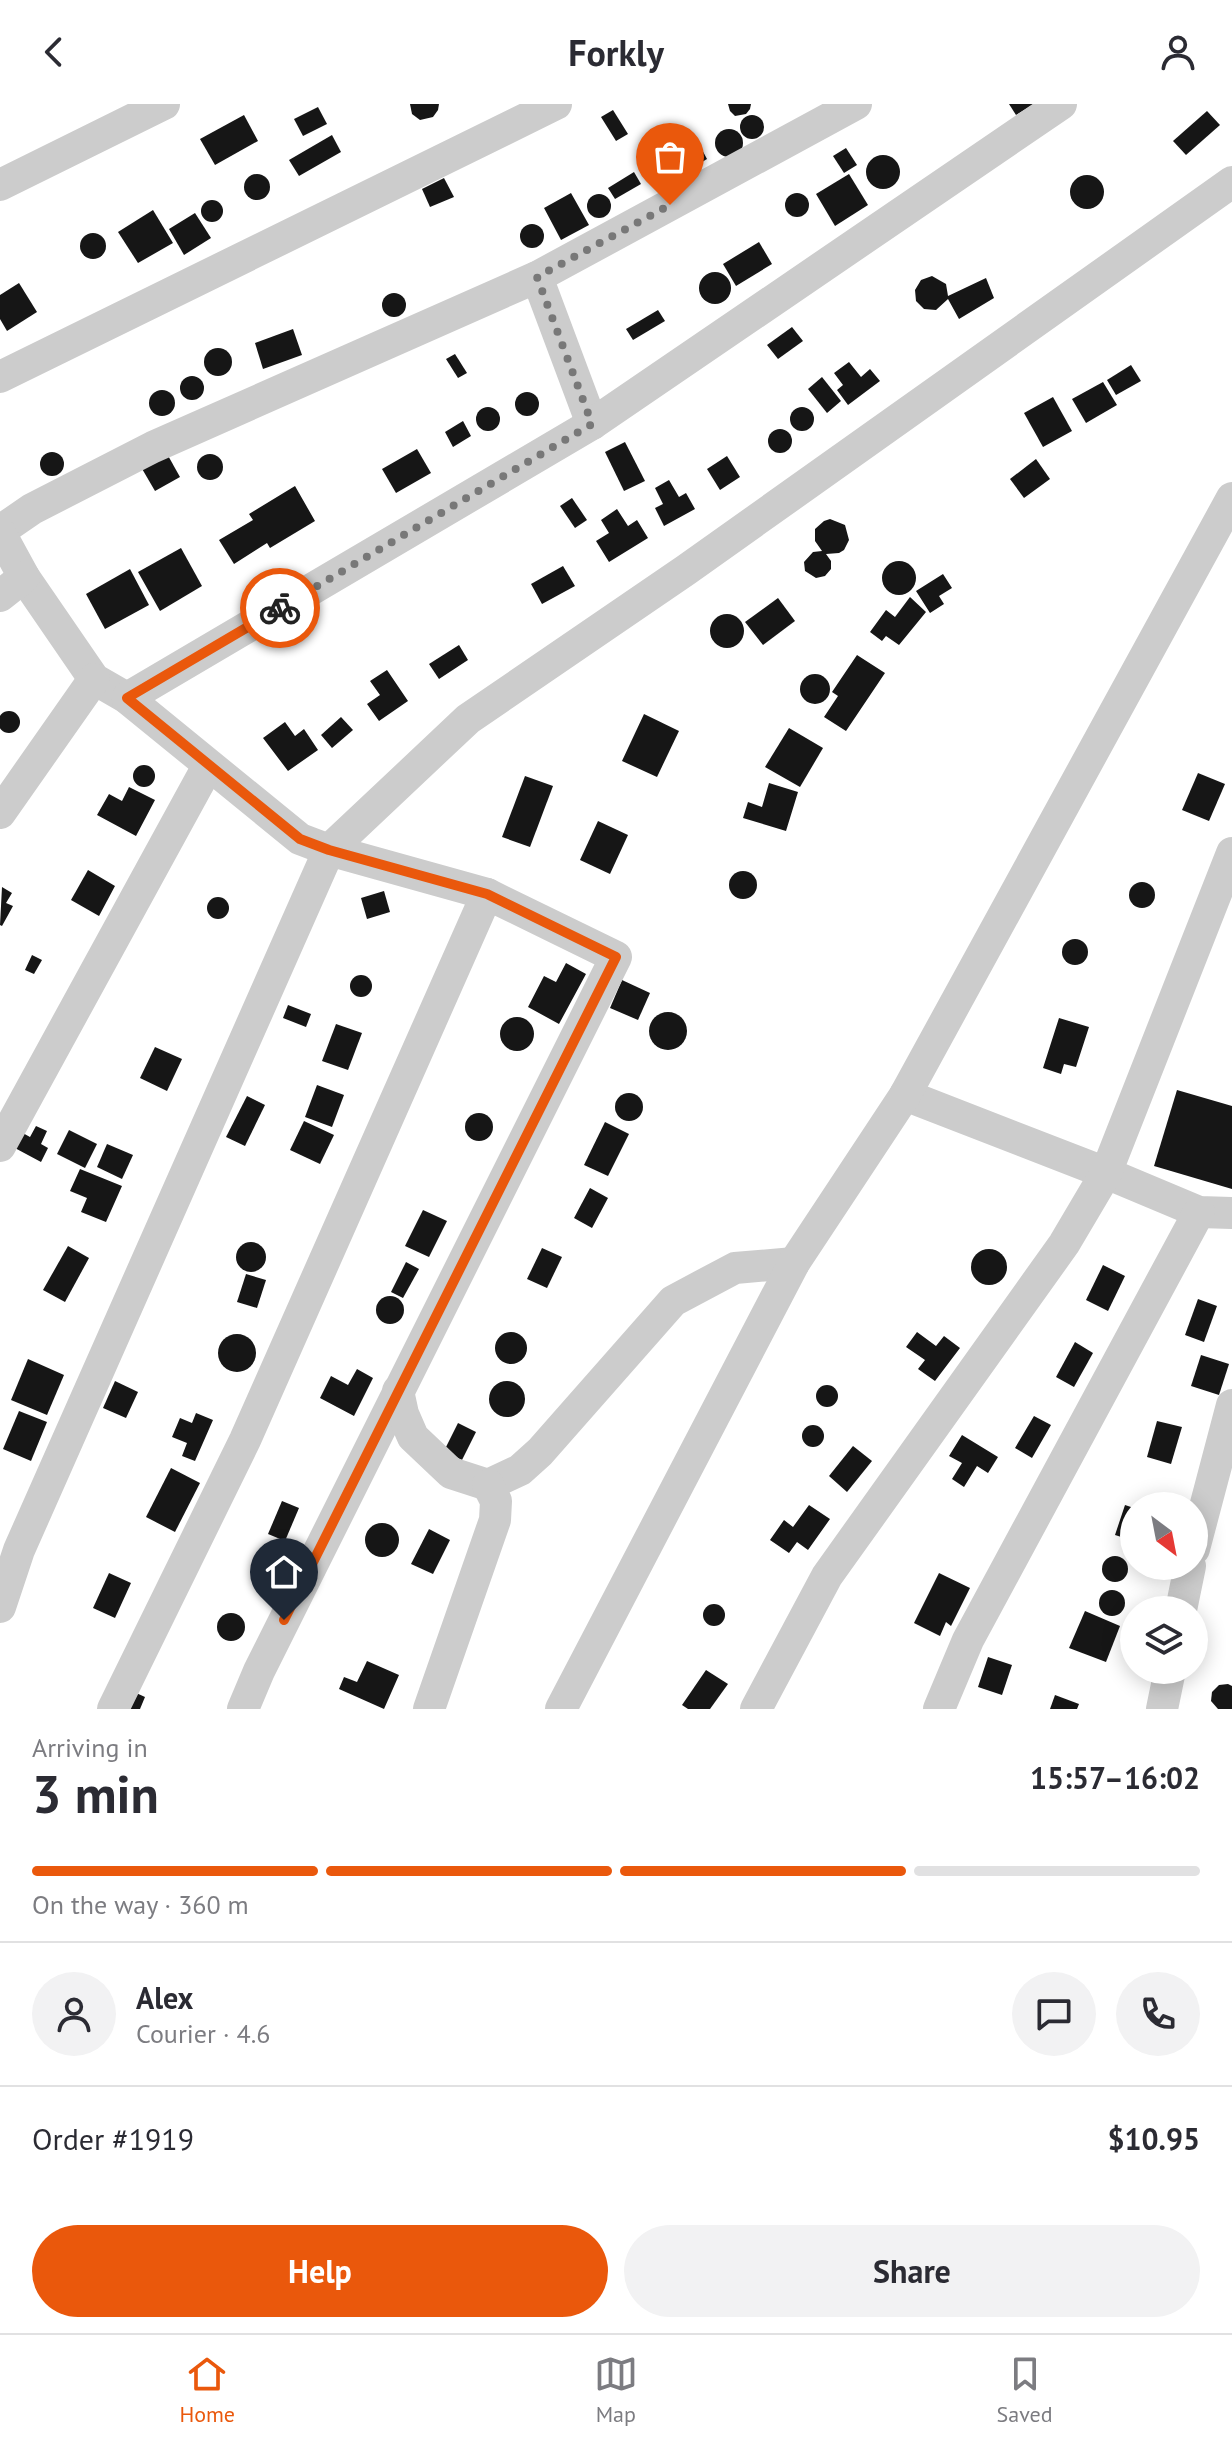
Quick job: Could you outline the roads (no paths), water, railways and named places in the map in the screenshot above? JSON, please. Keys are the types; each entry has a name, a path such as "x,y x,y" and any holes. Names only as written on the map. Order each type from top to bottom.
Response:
{"street":[{"path":"0,185 164,104"},
{"path":"0,377 556,104"},
{"path":"243,1709 259,1671 616,957 487,894 300,839 127,698 94,679 12,586 0,532 32,509 153,447 537,277 856,104"},
{"path":"127,698 592,424 1061,104"},
{"path":"0,1607 19,1550 329,850 468,719 686,570 1232,182"},
{"path":"537,277 592,424"},
{"path":"561,1709 794,1263 905,1095 1232,498"},
{"path":"0,813 94,679"},
{"path":"0,1146 208,766"},
{"path":"756,1709 827,1576 1064,1244 1106,1173 1232,853"},
{"path":"113,1709 245,1440 487,894"},
{"path":"905,1095 1199,1212 1232,1213"},
{"path":"939,1709 968,1640 1199,1212"},
{"path":"398,1391 413,1437 451,1473 488,1485 520,1470 540,1452 673,1301 735,1268 794,1263"},
{"path":"1208,1496 1232,1405"},
{"path":"429,1709 495,1520 496,1501 488,1485"},
{"path":"1162,1709 1167,1684"}]}
